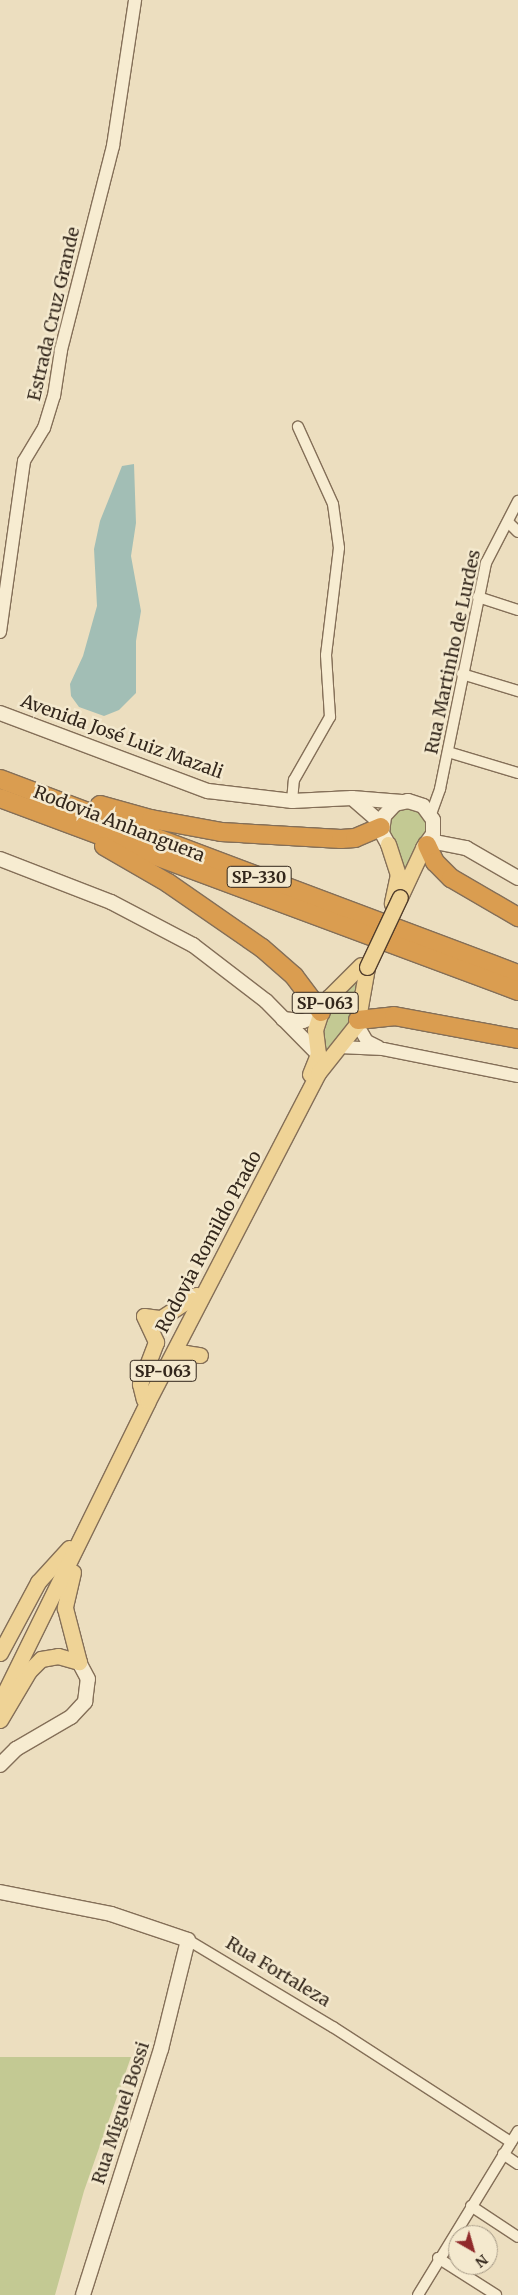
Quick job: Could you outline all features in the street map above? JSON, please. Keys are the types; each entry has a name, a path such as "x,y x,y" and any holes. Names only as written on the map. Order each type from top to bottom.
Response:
{"highway":[{"path":"0,767 117,811 221,832 340,839 355,838 381,825"},
{"name":"Rodovia Anhanguera","path":"0,779 518,974"},
{"name":"Rodovia Anhanguera","path":"0,798 518,991"},
{"path":"55,818 168,883 262,948 294,976 320,1013"},
{"path":"427,844 436,862 451,878 518,917"},
{"path":"358,1022 394,1016 518,1039"}],"main road":[{"name":"Avenida José Luiz Mazali","path":"0,713 208,791 292,800 352,798 402,802 423,806 432,817 466,848"},
{"path":"352,798 381,825 388,844"},
{"path":"381,825 389,809 402,802"},
{"path":"432,817 427,844 466,848 518,878"},
{"name":"SP-063","path":"388,844 398,874 396,900"},
{"name":"SP-063","path":"339,1047 358,1022 364,966 396,900 427,844"},
{"path":"0,860 111,902 161,926 193,945 266,1001 318,1054"},
{"name":"SP-063","path":"318,1054 315,1030 320,1013 329,997 364,966"},
{"path":"283,1019 303,1021 320,1013"},
{"name":"Rodovia Romildo Prado","path":"198,1296 318,1073 339,1047"},
{"name":"Rodovia Romildo Prado","path":"0,1692 69,1548 146,1400 318,1054"},
{"path":"146,1400 181,1355 200,1355 192,1346 190,1336 198,1296"},
{"path":"146,1400 140,1384 156,1342 144,1316 161,1318 198,1296"},
{"name":"Rodovia Romildo Prado","path":"0,1702 146,1400"},
{"path":"0,1765 16,1749 71,1716 85,1702 88,1679 80,1662 66,1608 68,1585 92,1515"},
{"path":"0,1653 38,1582 69,1548"},
{"path":"0,1720 29,1671 41,1659 58,1656 80,1662"},
{"name":"Rua Fortaleza","path":"0,1892 111,1914 188,1940"},
{"name":"Rua Miguel Bossi","path":"83,2295 161,2049 188,1940"}],"street":[{"name":"Estrada Cruz Grande","path":"0,632 24,461 44,428 54,396 61,350 113,146 135,0"},
{"path":"292,800 294,780 330,717 326,655 339,548 333,504 298,427"},
{"name":"Rua Martinho de Lurdes","path":"432,817 448,752 478,597 491,549 508,522 518,501"},
{"path":"508,522 518,532"},
{"path":"478,597 518,610"},
{"path":"462,674 518,691"},
{"path":"448,752 518,774"},
{"path":"358,1022 367,1041 383,1049"},
{"path":"339,1047 383,1049 518,1076"},
{"name":"Rua Fortaleza","path":"188,1940 333,2027 511,2142"},
{"path":"418,2295 438,2258 518,2131"},
{"path":"504,2154 518,2164"},
{"path":"471,2206 518,2236"},
{"path":"438,2258 496,2295"}],"green space":[{"path":"404,807 418,809 429,825 401,890 386,825 392,813"},
{"path":"362,971 351,1021 318,1059 329,1014"},
{"path":"0,2057 131,2057 84,2191 55,2295 0,2295"}],"water":[{"path":"134,464 136,523 131,556 141,611 136,641 136,693 119,710 104,716 79,707 71,696 70,684 83,656 97,606 94,549 100,521 122,466"}]}
